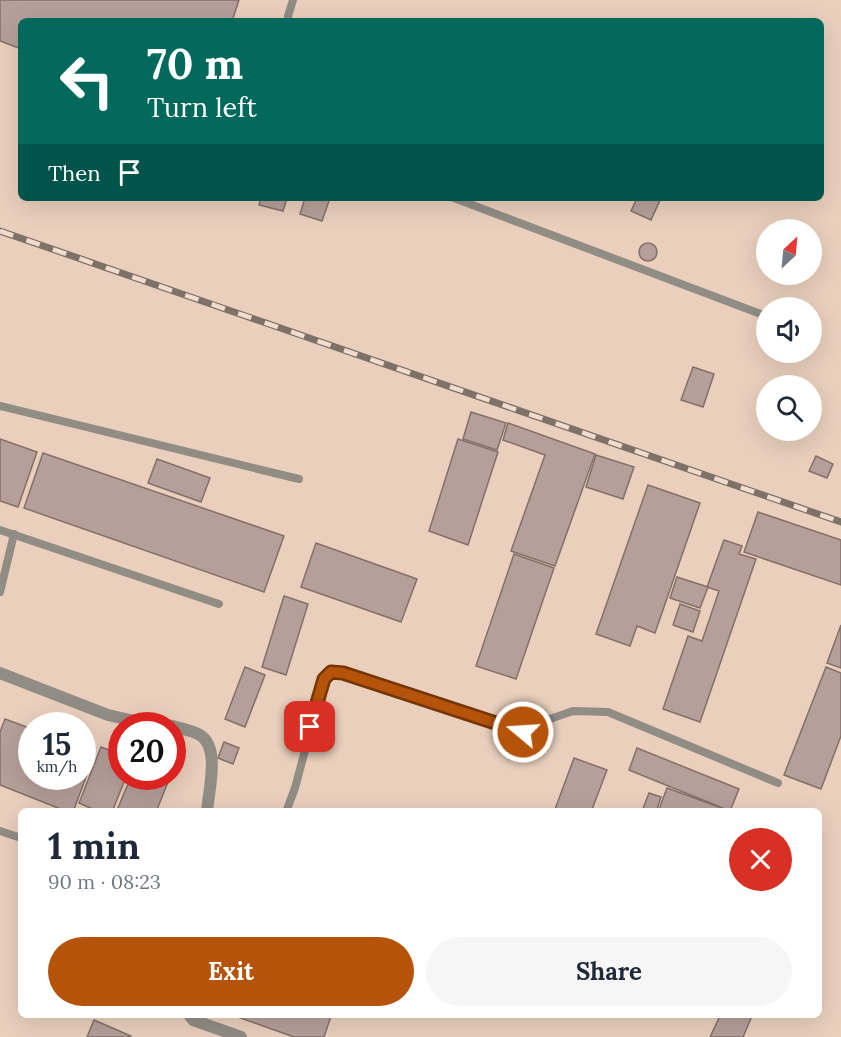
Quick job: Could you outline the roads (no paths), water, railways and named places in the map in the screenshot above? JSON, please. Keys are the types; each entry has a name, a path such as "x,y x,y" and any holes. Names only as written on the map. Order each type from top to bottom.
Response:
{"street":[{"path":"0,673 108,715"},
{"path":"186,730 200,735 207,742 213,767 208,808"},
{"path":"192,1018 241,1037"}],"lane":[{"path":"288,18 293,0"},
{"path":"462,201 756,312"},
{"path":"0,406 299,479"},
{"path":"0,530 219,604"},
{"path":"0,592 14,534"},
{"path":"288,808 295,788 315,706 324,679 331,672 343,673 523,732 573,711 608,712 778,783"},
{"path":"0,831 18,837"}],"railway":[{"path":"0,231 841,522"}]}
